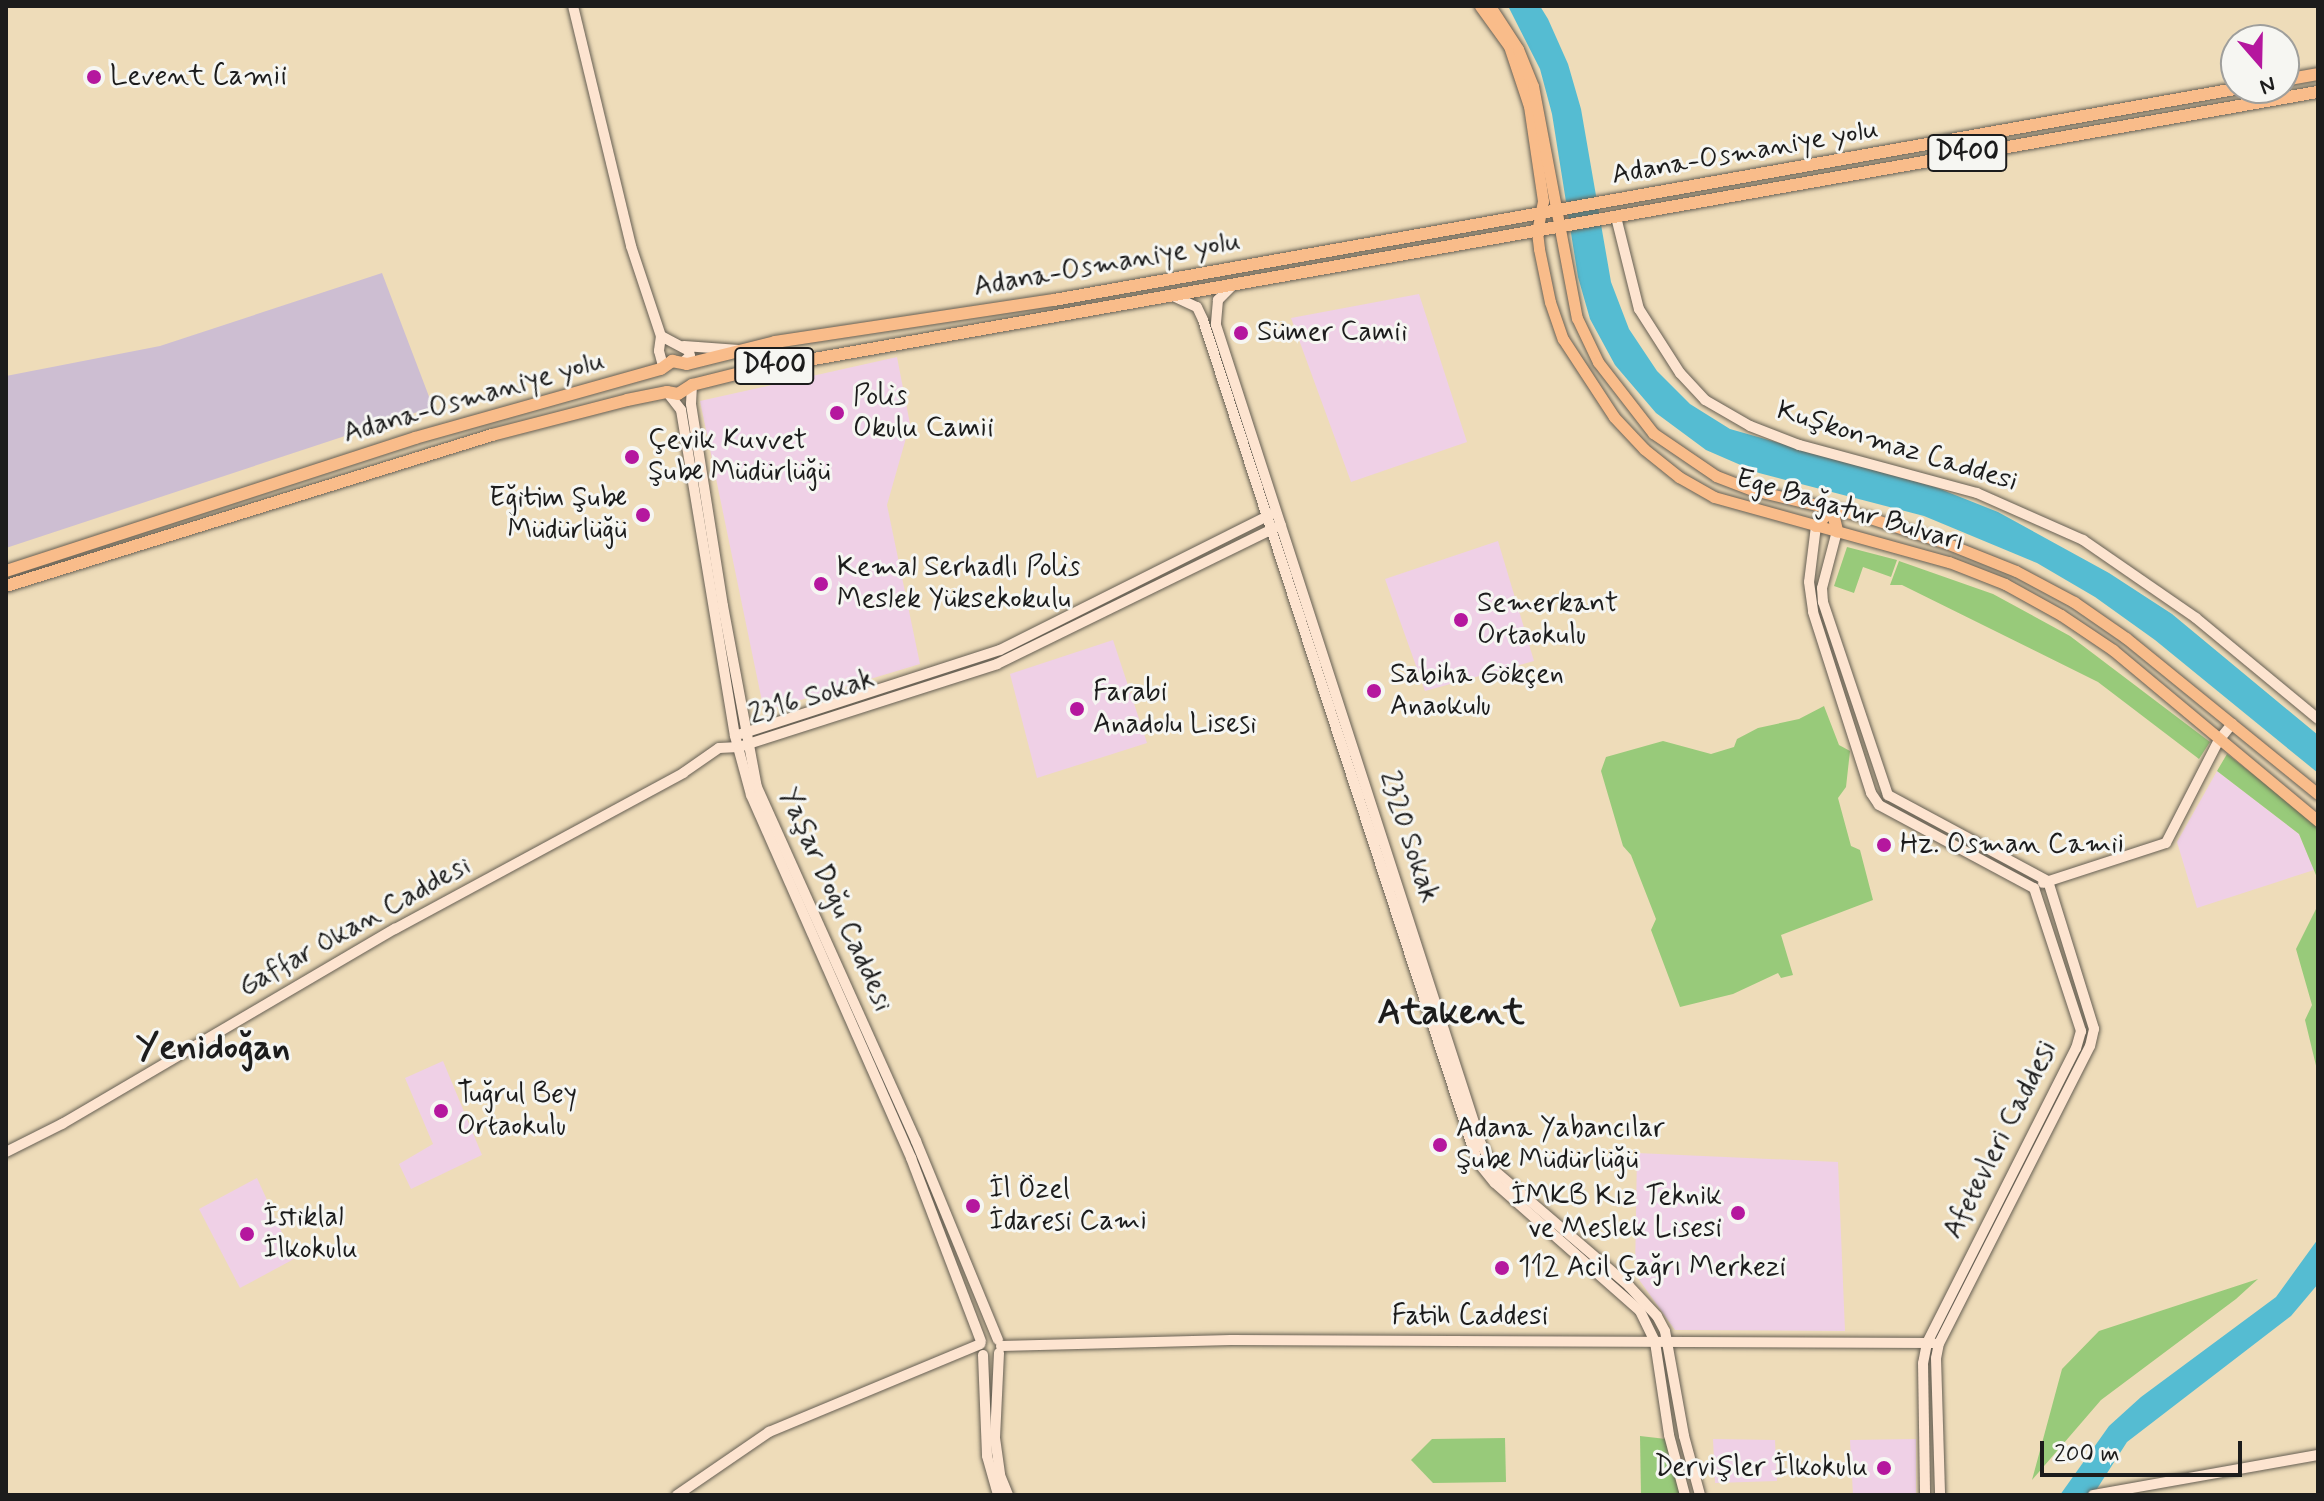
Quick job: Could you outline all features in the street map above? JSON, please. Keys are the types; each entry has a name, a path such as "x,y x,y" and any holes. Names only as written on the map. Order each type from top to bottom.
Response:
{"highway":[{"name":"Adana-Osmaniye yolu","path":"6,571 415,438 662,368 672,361 685,363 741,350 1558,212 2220,92"},
{"name":"D400","path":"1616,217 2318,92"},
{"name":"Adana-Osmaniye yolu","path":"6,586 492,435 667,392 678,394 692,385 902,342 1616,217"},
{"name":"Yaşar Doğu Caddesi","path":"685,363 693,375 692,385"},
{"name":"Yaşar Doğu Caddesi","path":"662,368 659,379 667,392"},
{"path":"1816,526 1832,509"},
{"path":"1832,509 1837,531"}],"main road":[{"name":"Ege Bağatur Bulvarı","path":"1480,6 1509,46 1529,106 1543,201 1537,232 1550,302 1563,339 1607,406 1644,449 1679,477 1714,497 1949,562 2016,590 2113,650 2318,821"},
{"name":"Ege Bağatur Bulvarı","path":"1490,6 1518,49 1533,86 1577,318 1598,362 1653,433 1716,476 1753,490 1832,509 1946,543 2039,584 2126,638 2318,794"}],"street":[{"path":"573,6 631,246 661,336 659,351 662,368"},
{"name":"Kuşkonmaz Caddesi","path":"1616,217 1639,309 1680,373 1705,400 1750,426 1799,445 1977,493 2083,540 2196,618 2318,719"},
{"name":"2320 Sokak","path":"1232,286 1218,300 1216,325 1274,520 1477,1161 1495,1183 1640,1311 1655,1342"},
{"name":"2320 Sokak","path":"1173,296 1197,307 1203,320 1274,520 1488,1161 1536,1209 1644,1300 1665,1331 1684,1436 1700,1495"},
{"path":"661,336 684,346 741,350"},
{"path":"684,346 690,356 685,363"},
{"name":"Yaşar Doğu Caddesi","path":"692,385 691,404 739,741 765,808 900,1103 999,1346 995,1438 1000,1475 1008,1495"},
{"name":"Yaşar Doğu Caddesi","path":"667,392 681,410 751,795 905,1144 981,1348 987,1456 998,1495"},
{"name":"2316 Sokak","path":"739,741 1000,650 1274,520"},
{"path":"1816,526 1809,582 1813,612 1871,793 1879,805 2034,888 2166,843 2219,740 2232,724"},
{"path":"1837,531 1822,588 1823,602 1888,795 2048,881"},
{"name":"Gaffar Okan Caddesi","path":"6,1152 77,1115 395,929 739,741"},
{"name":"Afetevleri Caddesi","path":"1940,1495 1936,1358 1939,1343 2090,1046 2094,1029 2048,881"},
{"name":"Afetevleri Caddesi","path":"1925,1495 1923,1363 1927,1343 2081,1031 2034,888"},
{"path":"677,1495 769,1432 938,1360 981,1348 989,1336 999,1346 992,1358 981,1348"},
{"name":"Fatih Caddesi","path":"999,1346 1231,1340 1667,1342 1816,1339 1939,1343"},
{"path":"1655,1342 1669,1435 1685,1495"},
{"path":"2093,1495 2318,1455"}],"shaded area":[{"path":"382,273 433,407 6,548 6,376 160,346"},
{"path":"1419,294 1467,442 1351,482 1291,318"},
{"name":"Kemal Serhadlı Polis Meslek Yüksekokulu","path":"897,357 910,424 887,505 920,664 764,711 700,401"},
{"name":"Semerkant Ortaokulu","path":"1498,541 1534,661 1425,691 1385,579"},
{"name":"Farabi Anadolu Lisesi","path":"1113,640 1147,743 1037,778 1010,674"},
{"path":"2217,771 2299,834 2314,870 2197,908 2177,842"},
{"name":"Tuğrul Bey Ortaokulu","path":"443,1061 482,1155 411,1189 399,1164 433,1144 405,1078"},
{"name":"İMKB Kız Teknik ve Meslek Lisesi","path":"1637,1153 1838,1162 1845,1331 1675,1330 1635,1274"},
{"name":"İstiklal İlkokulu","path":"257,1178 294,1259 240,1288 199,1209"},
{"path":"1713,1439 1775,1440 1777,1481 1715,1483"},
{"name":"Dervişler İlkokulu","path":"1916,1439 1916,1495 1853,1495 1850,1440"}],"green space":[{"path":"1847,547 1897,560 1891,577 1863,567 1854,593 1834,586"},
{"path":"1899,561 1993,594 2070,636 2210,742 2199,759 2098,682 1902,585 1890,585"},
{"path":"1824,706 1839,745 1850,751 1846,787 1838,798 1851,846 1860,850 1873,900 1781,935 1793,975 1781,978 1778,973 1733,994 1680,1007 1651,930 1656,919 1631,855 1623,846 1601,771 1606,757 1663,741 1711,754 1734,747 1737,739 1758,728 1799,719"},
{"path":"2227,754 2318,825 2318,880 2299,834 2217,771"},
{"path":"2318,905 2318,1074 2305,1020 2312,1005 2296,949"},
{"path":"2258,1279 2236,1299 2101,1400 2032,1480 2062,1369 2099,1331"},
{"path":"1640,1436 1666,1439 1680,1495 1641,1495"},
{"path":"1505,1438 1506,1482 1433,1483 1411,1460 1432,1439"}],"water":[{"path":"1508,6 1540,6 1548,19 1568,64 1581,109 1611,282 1629,329 1657,371 1690,404 1730,429 1935,487 1998,512 2109,573 2172,614 2318,735 2318,773 2155,640 2095,597 2037,563 1924,516 1759,473 1706,450 1656,413 1615,365 1590,319 1578,277 1552,114 1540,69"},
{"path":"2318,1239 2318,1284 2291,1316 2127,1442 2093,1495 2060,1495 2109,1426 2141,1397 2276,1297"}],"place":[{"name":"Levent Camii","path":"94,77"},
{"name":"Sümer Camii","path":"1241,333"},
{"name":"Polis Okulu Camii","path":"837,413"},
{"name":"Çevik Kuvvet Şube Müdürlüğü","path":"632,457"},
{"name":"Eğitim Şube Müdürlüğü","path":"643,515"},
{"name":"Kemal Serhadlı Polis Meslek Yüksekokulu","path":"821,584"},
{"name":"Semerkant Ortaokulu","path":"1461,620"},
{"name":"Sabiha Gökçen Anaokulu","path":"1374,691"},
{"name":"Farabi Anadolu Lisesi","path":"1077,709"},
{"name":"Hz. Osman Camii","path":"1884,845"},
{"name":"Tuğrul Bey Ortaokulu","path":"441,1111"},
{"name":"Adana Yabancılar Şube Müdürlüğü","path":"1440,1145"},
{"name":"İl Özel İdaresi Cami","path":"973,1206"},
{"name":"İMKB Kız Teknik ve Meslek Lisesi","path":"1738,1213"},
{"name":"İstiklal İlkokulu","path":"247,1234"},
{"name":"112 Acil Çağrı Merkezi","path":"1502,1268"},
{"name":"Dervişler İlkokulu","path":"1884,1468"}],"district":[{"name":"Atakent","path":"1451,1014"},
{"name":"Yenidoğan","path":"213,1049"}]}
